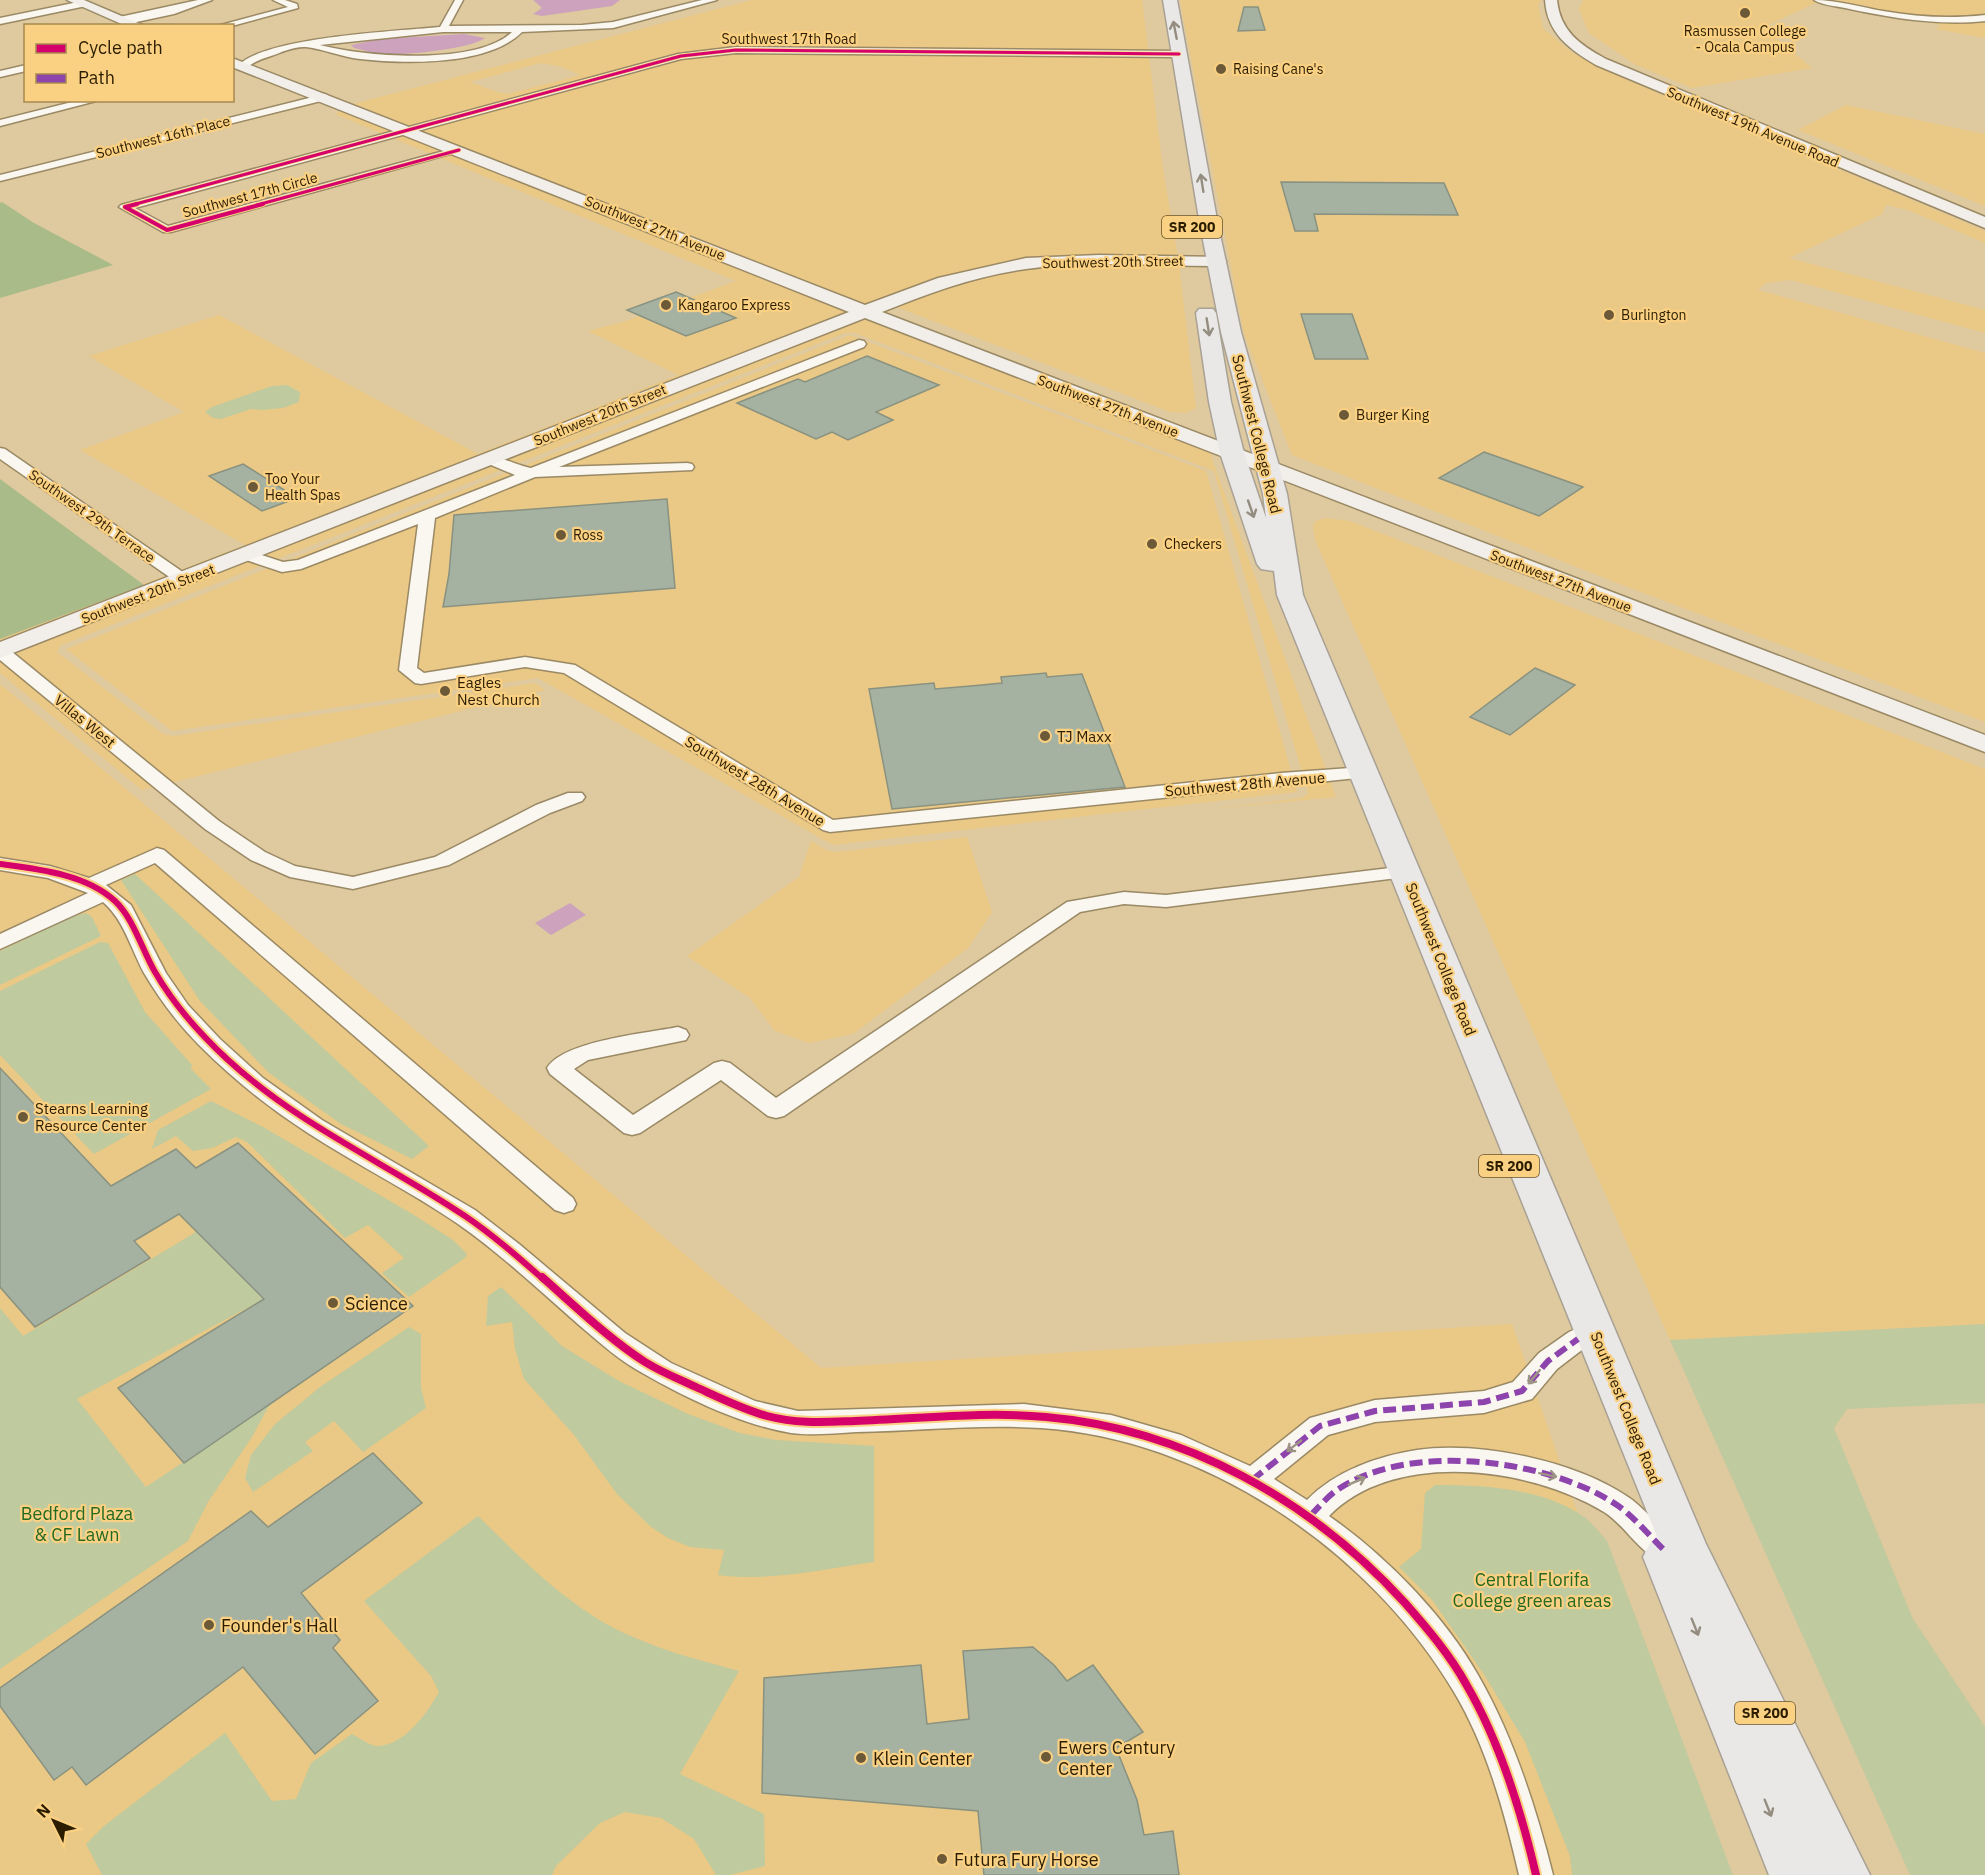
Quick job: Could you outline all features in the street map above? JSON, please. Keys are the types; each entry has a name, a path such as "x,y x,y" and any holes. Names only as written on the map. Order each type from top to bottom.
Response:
{"main road":[{"name":"Southwest College Road","path":"1156,0 1172,54 1208,261 1275,494 1290,595 1686,1551 1844,1875"},
{"name":"Southwest College Road","path":"1170,0 1172,54"},
{"name":"Southwest 19th Avenue Road","path":"1551,0 1554,24 1571,42 1594,58 1626,74 1985,223"},
{"path":"78,2 128,21"},
{"name":"Southwest 19th Avenue Road","path":"1572,21 1583,37 1612,58 1634,69 1985,211"},
{"name":"Southwest 27th Avenue","path":"236,65 325,97 1266,467 1985,744"},
{"name":"Southwest 20th Street","path":"0,651 866,311 969,274 1016,265 1059,261 1208,261"},
{"name":"Southwest College Road","path":"1208,261 1202,290 1220,402 1232,453 1296,640 1795,1875"}],"street":[{"path":"137,7 170,0"},
{"path":"128,21 208,0"},
{"path":"229,24 294,8 294,6 277,0"},
{"path":"443,29 459,0"},
{"path":"236,65 289,46 376,34 443,29 582,28 613,25 713,0"},
{"path":"1818,0 1891,15 1927,19 1985,18"},
{"path":"0,21 78,2"},
{"path":"236,65 263,62 304,45 367,57 414,59 461,54 495,46 516,35 520,29"},
{"name":"Southwest 17th Road","path":"408,130 681,56 708,52 736,50 1172,54"},
{"path":"269,52 286,54"},
{"path":"0,74 24,68"},
{"name":"Southwest 16th Place","path":"0,178 325,97"},
{"path":"0,123 87,102"},
{"name":"Southwest 17th Circle","path":"408,130 125,207 167,230 459,150"},
{"path":"246,555 282,567 301,564 858,344"},
{"name":"Southwest 29th Terrace","path":"0,452 184,580"},
{"path":"489,459 513,470 532,473 687,467"},
{"name":"Southwest 28th Avenue","path":"427,516 408,670 421,679 525,662 569,669 830,826 1281,779 1350,774"},
{"name":"Villas West","path":"0,651 212,825 258,856 290,871 353,883 442,861 543,809 575,797"},
{"path":"0,942 157,854 564,1204"},
{"path":"0,864 32,869 98,889 117,902 124,910 167,993 231,1063 285,1109 321,1133 424,1190 471,1221 642,1360 735,1406 793,1422 971,1416 1049,1417 1141,1433 1207,1458 1252,1480 1311,1515 1350,1546 1391,1585 1428,1629 1465,1681 1512,1789 1536,1875"},
{"path":"678,1035 582,1053 558,1068 632,1127 722,1069 776,1110 1074,907 1124,898 1166,901 1390,874"},
{"path":"1252,1480 1320,1426 1375,1412 1484,1402 1522,1391 1548,1361 1578,1339"},
{"path":"1311,1515 1338,1490 1368,1476 1422,1461 1486,1462 1558,1477 1617,1505 1663,1549"}],"shaded area":[{"path":"533,0 620,0 612,6 542,16 533,14 542,8"},
{"path":"752,0 1142,0 1163,169 1178,258 1011,263 963,272 865,306 353,104","holes":["540,63 559,66 580,75 508,94 470,82"]},
{"path":"1180,0 1541,0 1538,5 1543,28 1571,52 1604,70 1985,231 1985,243 1908,210 1886,205 1882,214 1789,258 1985,310 1985,333 1791,280 1766,283 1758,290 1985,353 1985,722 1617,583 1292,455 1244,334"},
{"path":"1583,0 1985,0 1985,38 1936,29 1941,25 1820,1 1763,27 1812,68 1692,88 1636,65 1589,33 1579,9"},
{"path":"464,34 485,38 449,49 400,54 377,54 354,48 351,45 381,39"},
{"path":"1846,105 1985,134 1985,206 1798,130"},
{"path":"346,108 854,310 0,645 0,639 245,545 80,450 184,412 89,356 219,315 478,454 678,375 588,331 623,322 736,281 335,114"},
{"path":"1061,264 1179,264 1196,408 1185,413 1170,412 894,306 974,277"},
{"path":"866,315 1211,451 1213,462 1336,797 1211,809 1302,798 1308,793 1214,471 855,333 845,333 61,645 57,652 163,734 173,736 535,683 545,690 142,790 0,673 0,657"},
{"path":"850,335 1206,471 1297,792 833,845 538,678 172,731 66,649"},
{"path":"1325,518 1350,521 1985,769 1985,1324 1670,1340 1315,540 1313,526 1316,521"},
{"path":"0,684 821,1368 1512,1324 1703,1875 0,1875"},
{"path":"967,837 992,912 968,948 853,1034 809,1043 775,1031 750,998 687,956 799,877 811,841 826,850 836,852"},
{"path":"570,903 586,915 551,935 535,923"}],"green space":[{"path":"2,202 34,223 113,265 0,298 0,203"},
{"path":"287,385 300,392 299,402 283,408 251,409 221,419 213,418 205,412 212,407 272,386"},
{"path":"0,479 144,585 0,639"},
{"path":"135,874 429,1146 412,1159 341,1124 269,1073 200,1001 121,880"},
{"path":"86,913 92,917 101,936 0,985 0,951 71,917"},
{"path":"100,942 108,943 145,1012 192,1065 191,1069 211,1089 94,1154 0,1055 0,991"},
{"path":"211,1101 263,1127 414,1215 453,1240 467,1254 465,1258 409,1297 382,1273 404,1258 368,1225 345,1238 247,1142 236,1137 212,1148 193,1151 176,1136 152,1149 158,1130"},
{"name":"Bedford Plaza & CF Lawn","path":"196,1232 264,1299 77,1399 146,1487 270,1404 252,1437 208,1502 188,1541 0,1669 0,1308 23,1336"},
{"path":"501,1287 562,1346 619,1381 688,1414 740,1433 776,1440 874,1446 874,1562 776,1576 718,1575 724,1550 690,1547 668,1538 651,1527 617,1494 574,1435 524,1379 515,1349 512,1322 486,1326 488,1296"},
{"path":"1985,1324 1985,1403 1847,1409 1834,1428 1913,1619 1985,1727 1985,1875 1910,1875 1670,1340"},
{"path":"409,1327 421,1334 421,1388 426,1408 363,1452 334,1421 305,1442 313,1451 253,1492 245,1478 251,1455 275,1424 320,1387"},
{"name":"Central Florifa College green areas","path":"1435,1485 1493,1487 1532,1494 1568,1507 1584,1517 1607,1541 1733,1875 1572,1875 1570,1856 1525,1742 1483,1673 1433,1601 1399,1567 1421,1549 1425,1493"},
{"path":"478,1516 550,1584 590,1614 633,1637 659,1647 739,1671 680,1774 764,1814 765,1866 730,1875 716,1875 694,1839 661,1818 625,1812 600,1823 556,1866 552,1875 102,1875 86,1844 104,1826 225,1733 272,1801 296,1799 311,1763 352,1734 378,1746 388,1744 406,1734 428,1709 439,1692 431,1676 364,1601"}],"building":[{"path":"1244,7 1258,7 1265,30 1238,31"},
{"path":"1281,182 1444,183 1458,215 1314,214 1318,231 1295,231"},
{"path":"676,292 736,318 686,336 627,310"},
{"path":"1301,314 1352,314 1368,359 1315,359"},
{"path":"867,356 939,385 876,412 893,420 848,440 832,432 816,439 737,403 798,379 805,382"},
{"path":"1484,452 1583,487 1539,516 1439,478"},
{"name":"Too Your Health Spas","path":"243,464 297,498 262,511 209,476"},
{"name":"Ross","path":"667,499 675,588 443,607 449,574 454,515"},
{"path":"1535,668 1575,685 1510,735 1470,717"},
{"path":"1046,673 1047,677 1082,674 1125,787 892,809 869,689 934,683 935,689 971,686 1002,683 1001,677"},
{"name":"Science","path":"0,1068 111,1186 176,1149 196,1168 238,1143 413,1306 184,1463 118,1388 264,1299 179,1214 134,1241 150,1258 35,1327 0,1287"},
{"name":"Founder's Hall","path":"373,1453 422,1503 301,1593 340,1640 333,1648 378,1701 315,1754 243,1667 86,1785 72,1767 54,1780 0,1706 0,1688 251,1511 268,1527"},
{"path":"1033,1647 1054,1665 1067,1681 1093,1665 1143,1732 1116,1748 1137,1800 1144,1835 1173,1831 1179,1875 984,1875 978,1811 762,1793 764,1678 921,1665 927,1724 969,1719 963,1651"}],"marked path":[{"path":"1252,1480 1320,1426 1375,1411 1484,1402 1522,1391 1548,1361 1578,1339"},
{"path":"1311,1515 1337,1490 1379,1472 1404,1464 1424,1461 1472,1461 1550,1475 1597,1493 1623,1510 1663,1549"}],"cycle path":[{"path":"459,150 167,230 125,207 681,56 736,50 1179,54"},
{"path":"0,864 67,877 100,890 113,899 124,910 155,973 180,1010 228,1060 255,1084 313,1126 466,1217 510,1251 594,1323 645,1362 661,1371 745,1409 798,1422 1024,1416 1111,1426 1171,1444 1229,1468 1284,1499 1336,1536 1383,1579 1425,1626 1462,1677 1483,1718 1507,1776 1536,1875"}],"place":[{"name":"Rasmussen College - Ocala Campus","path":"1745,13"},
{"name":"Raising Cane's","path":"1221,69"},
{"name":"Kangaroo Express","path":"666,305"},
{"name":"Burlington","path":"1609,315"},
{"name":"Burger King","path":"1344,415"},
{"name":"Too Your Health Spas","path":"253,487"},
{"name":"Ross","path":"561,535"},
{"name":"Checkers","path":"1152,544"},
{"name":"Eagles Nest Church","path":"445,691"},
{"name":"TJ Maxx","path":"1045,736"},
{"name":"Stearns Learning Resource Center","path":"23,1117"},
{"name":"Science","path":"333,1303"},
{"name":"Founder's Hall","path":"209,1625"},
{"name":"Ewers Century Center","path":"1046,1757"},
{"name":"Klein Center","path":"861,1758"},
{"name":"Futura Fury Horse","path":"942,1859"}]}
